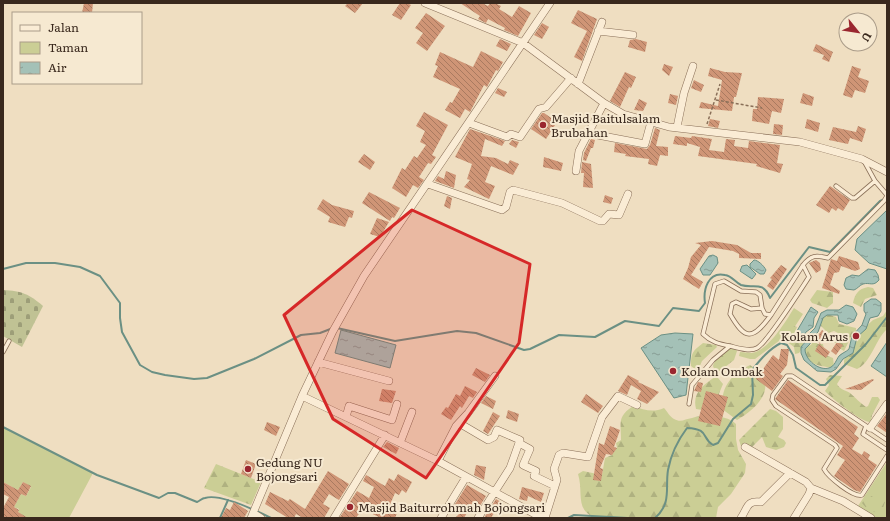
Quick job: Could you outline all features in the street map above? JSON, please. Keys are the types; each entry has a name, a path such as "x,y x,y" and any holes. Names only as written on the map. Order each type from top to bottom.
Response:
{"street":[{"path":"425,3 523,43 578,84 623,114 676,127 800,142 862,159 887,172"},
{"path":"261,518 253,513 302,396 334,328 378,254 428,184 550,3"},
{"path":"578,84 602,22"},
{"path":"598,31 633,35"},
{"path":"676,127 684,93 693,66"},
{"path":"469,123 507,137 511,134 520,137 540,109 546,107 571,78"},
{"path":"576,171 577,156 587,133 604,102"},
{"path":"587,133 645,144 651,122"},
{"path":"428,184 502,210 506,207 510,192 513,190 562,203 600,221 603,221 609,214 619,215 628,194"},
{"path":"318,362 389,381"},
{"path":"438,461 459,423 468,413 494,376"},
{"path":"302,396 438,461 543,518 557,480 554,469 559,455 563,453 588,457 602,417 615,398 621,396 637,405"},
{"path":"346,416 349,406 392,420 397,404"},
{"path":"868,427 887,404"},
{"path":"400,443 412,412"},
{"path":"459,423 488,440 494,437 497,430 519,439 519,443 530,449 521,464 536,471 534,476 555,486"},
{"path":"334,518 385,435"},
{"path":"478,518 510,468 519,443"},
{"path":"745,447 806,482 811,488 843,501 871,518"},
{"path":"751,518 743,516 751,502 761,502 790,473"},
{"path":"441,518 466,477"},
{"path":"794,518 810,494 811,488"}],"lane":[{"path":"762,308 751,309 736,302 732,304 730,314 741,331 749,334 755,332 770,315 809,258 816,255 828,258 884,201 887,195 875,181 862,159"},
{"path":"836,186 852,198 855,198 875,181"},
{"path":"770,315 765,314 762,308 760,295 756,292 741,291 724,281 715,284 711,295 710,308 705,321 703,334 709,340 730,346 751,350 757,348 763,343 809,277 803,265"},
{"path":"3,352 9,341"},
{"path":"689,404 692,385 712,360 730,346"},
{"path":"887,440 792,376 787,376 773,394 772,400 776,406 835,445 837,448 824,469 832,479 856,495 862,495 887,456"},
{"path":"868,427 863,434 887,450"}],"path":[{"path":"705,130 720,84"},
{"path":"716,100 762,108"}],"highlighted area":[{"path":"412,210 530,264 519,343 426,478 333,419 284,315"}],"green space":[{"path":"868,287 873,288 877,295 865,299 861,307 853,303 858,292"},
{"path":"3,290 25,294 43,306 22,347 3,336"},
{"path":"817,290 833,292 833,303 827,308 812,303 810,300"},
{"path":"794,308 803,314 792,331 755,359 739,356 740,352 752,353 764,347 776,335"},
{"path":"887,310 887,329 879,339 866,362 857,369 844,364 844,360 855,342 858,341 861,334 860,332 873,320 883,316"},
{"path":"827,314 836,317 839,324 856,328 856,332 850,339 844,351 839,348 838,343 834,343 838,333 834,331 828,333 820,325 821,319"},
{"path":"793,326 797,327 793,336 803,342 803,347 799,353 795,354 794,347 786,341"},
{"path":"813,341 818,344 823,344 825,355 833,358 834,366 832,368 815,364 809,360 804,351"},
{"path":"703,343 716,345 717,347 702,361 699,368 695,369 691,366 691,358 695,350"},
{"path":"735,348 737,351 734,360 720,371 715,371 713,366 719,357 728,349"},
{"path":"750,365 762,375 765,382 765,389 759,402 737,420 722,409 723,394 728,382 737,373"},
{"path":"830,375 842,376 837,384 838,386 850,393 866,407 868,406 872,397 878,397 880,400 872,415 871,422 867,422 855,415 825,391 829,385 826,379"},
{"path":"715,377 718,378 723,384 718,396 702,410 696,409 695,403 697,394 706,383"},
{"path":"633,406 652,411 664,408 673,418 679,421 702,416 715,416 727,419 736,424 738,450 746,464 745,473 731,494 718,507 716,518 596,518 589,515 582,506 578,474 583,471 602,475 605,458 612,455 610,449 617,448 616,443 621,440 622,417 624,413"},
{"path":"770,409 776,411 783,417 783,429 778,437 786,443 784,447 776,450 766,447 762,437 752,447 741,446 739,440"},
{"path":"3,427 93,473 69,518 24,518 18,512 19,509 14,507 21,494 26,496 31,487 23,482 18,490 3,482"},
{"path":"887,462 887,518 872,518 856,509"},
{"path":"216,464 261,482 251,505 204,488"},
{"path":"868,494 885,502 882,511 879,513 869,511 862,503"}],"water":[{"path":"887,210 887,269 869,263 855,250 857,239"},
{"path":"713,255 717,257 718,263 710,275 703,275 700,269 709,256"},
{"path":"754,260 759,262 765,268 766,270 764,274 760,274 750,267 750,264"},
{"path":"747,265 756,274 752,279 740,271 742,266"},
{"path":"868,269 875,270 879,280 877,282 873,284 863,284 854,290 846,289 844,285 846,278 852,275 859,276"},
{"name":"Kolam Arus","path":"871,299 876,299 881,303 881,311 878,316 870,318 866,329 857,337 853,353 843,359 836,369 831,372 817,371 804,360 801,353 801,347 806,341 807,336 815,328 821,313 827,310 839,310 846,305 853,307 857,314 854,321 847,324 839,321 838,315 827,315 823,318 818,332 805,349 807,357 813,364 821,368 829,368 833,366 839,356 849,349 852,336 862,325 866,314 864,311 864,304"},
{"path":"811,307 818,312 814,318 813,327 806,332 801,340 794,336"},
{"path":"341,330 396,345 390,368 335,353"},
{"name":"Kolam Ombak","path":"675,333 693,334 686,395 674,398 641,348 661,335"},
{"path":"887,342 887,377 871,366"}],"building":[{"path":"84,3 93,3 92,12 82,12"},
{"path":"348,3 363,3 355,13 345,6"},
{"path":"400,3 407,3 411,5 401,20 392,15"},
{"path":"460,3 482,3 488,6 490,3 495,3 501,6 499,9 512,17 519,6 531,13 518,36 504,30 505,28 488,19 486,23 478,19 480,16"},
{"path":"578,10 597,19 582,61 574,57 587,31 571,23"},
{"path":"426,13 445,26 427,51 416,43 423,33 415,28"},
{"path":"542,23 549,27 542,39 534,35"},
{"path":"500,39 511,44 507,51 496,46"},
{"path":"636,39 647,42 645,52 628,47 630,40"},
{"path":"816,44 833,52 829,62 822,59 824,55 813,51"},
{"path":"481,51 503,62 498,71 496,70 487,87 484,85 470,112 465,109 460,118 445,110 450,102 452,103 460,89 433,77 438,66 435,65 440,52 473,67"},
{"path":"664,64 673,67 669,76 662,70"},
{"path":"852,66 861,69 858,77 869,81 865,93 855,90 852,98 843,95"},
{"path":"710,68 725,72 742,73 736,97 734,97 732,111 699,108 701,102 718,106 722,80 708,76"},
{"path":"625,72 636,77 631,88 629,87 620,107 610,101"},
{"path":"694,80 704,85 701,92 691,88"},
{"path":"498,88 507,92 504,97 495,93"},
{"path":"803,93 814,97 812,106 800,103"},
{"path":"670,94 678,96 676,105 668,103"},
{"path":"758,97 784,99 781,113 772,111 769,124 752,121 753,109 757,109"},
{"path":"639,99 647,103 643,111 634,110"},
{"path":"424,112 448,125 432,155 436,157 431,164 428,163 419,177 424,180 418,188 413,185 406,197 392,188 402,168 405,170 414,156 417,158 426,145 420,142 425,131 416,126"},
{"name":"Masjid Baitulsalam Brubahan","path":"542,113 557,122 546,139 531,129"},
{"path":"710,119 720,121 718,128 708,126"},
{"path":"807,119 820,123 818,132 805,128"},
{"path":"774,124 783,125 782,135 773,134"},
{"path":"858,126 866,129 862,142 850,138 848,144 829,140 833,127 856,132"},
{"path":"655,128 660,130 656,146 668,147 668,156 660,155 657,166 648,164 649,159 625,156 626,154 614,152 615,143 647,149 650,145"},
{"path":"470,129 505,141 502,146 485,139 481,156 496,158 508,164 510,160 519,164 513,175 491,166 485,182 495,186 489,199 464,187 470,180 467,179 472,164 455,157"},
{"path":"675,136 691,138 692,136 712,139 709,150 724,152 726,139 735,140 734,146 748,148 749,141 780,145 777,163 783,164 780,173 756,166 757,164 698,156 700,147 687,143 687,146 673,144"},
{"path":"591,139 595,140 593,148 591,148 586,161 583,160 584,153"},
{"path":"512,140 519,142 516,148 509,144"},
{"path":"364,154 375,162 370,170 358,162"},
{"path":"544,157 563,163 561,171 543,167"},
{"path":"582,162 591,164 593,188 583,187 584,173 581,173"},
{"path":"446,171 456,175 454,188 435,181 438,176 444,179"},
{"path":"830,186 850,200 843,211 838,208 836,211 832,208 829,213 816,205"},
{"path":"369,192 400,208 394,218 392,217 390,221 362,203"},
{"path":"605,195 613,198 611,204 603,202"},
{"path":"447,196 452,198 450,209 444,206"},
{"path":"323,199 332,205 354,211 352,218 349,217 345,227 328,222 330,217 317,209"},
{"path":"377,218 389,222 380,237 370,234"},
{"path":"712,241 737,245 751,253 761,253 761,259 739,258 739,254 733,251 709,247 691,275 703,282 699,289 683,279 691,257 701,245 695,243"},
{"path":"839,256 858,262 860,269 855,271 841,266 839,272 834,273 830,285 840,291 839,294 822,288 831,259 837,261"},
{"path":"816,260 820,263 821,270 816,273 809,263"},
{"path":"781,265 787,269 773,290 767,286 772,279 770,278"},
{"path":"822,330 827,334 820,344 815,340"},
{"path":"837,342 843,345 836,355 831,351"},
{"path":"819,344 830,352 826,358 815,351"},
{"path":"781,349 789,349 787,365 780,374 783,376 772,391 756,379 773,355 779,360"},
{"path":"476,368 490,375 485,382 472,375"},
{"path":"628,375 639,381 638,382 659,392 647,404 637,399 641,391 631,385 627,395 618,391"},
{"path":"873,379 874,380 861,390 845,389"},
{"path":"788,380 858,427 854,434 859,438 852,449 862,455 864,451 870,455 868,459 877,465 860,492 854,490 834,476 845,460 837,455 843,446 775,399"},
{"path":"698,382 703,383 701,392 694,391"},
{"path":"465,386 477,392 473,398 469,396 462,408 460,406 451,420 441,414 446,407 448,408 456,394 460,396"},
{"path":"382,389 396,391 392,403 379,401"},
{"path":"706,391 728,397 720,426 698,421"},
{"path":"586,394 603,406 598,413 581,402"},
{"path":"486,396 496,401 493,409 481,403"},
{"path":"508,410 519,414 517,422 506,418"},
{"path":"493,412 500,416 488,434 483,431"},
{"path":"887,413 887,433 877,426"},
{"path":"267,422 280,427 276,436 264,430"},
{"path":"610,426 620,430 614,447 617,448 612,455 606,454 600,468 603,469 601,481 593,480 599,443 604,445"},
{"path":"387,442 399,448 396,454 383,447"},
{"name":"Gedung NU Bojongsari","path":"246,460 256,464 251,478 241,474"},
{"path":"476,465 486,467 484,480 474,475"},
{"path":"328,471 349,484 339,500 329,494 323,504 330,508 324,518 303,518 296,514 294,518 288,518 265,504 270,492 288,501 290,499 305,509"},
{"path":"398,474 412,482 406,493 402,490 399,495 395,493 388,509 397,513 395,518 381,518 362,509 356,518 340,517 357,491 369,498 374,487 363,481 366,475 385,486 389,478 394,481"},
{"path":"3,482 18,490 23,482 31,486 26,496 21,494 14,507 19,510 18,512 28,518 3,518 3,508 9,497 3,494"},
{"path":"467,485 486,496 478,509 472,504 464,518 455,518 459,514 452,509"},
{"path":"522,487 544,493 541,502 528,496 527,501 519,499"},
{"path":"496,499 501,502 491,518 484,518"},
{"path":"234,502 248,511 244,518 221,518 226,508 230,510"}],"waterway":[{"path":"337,328 395,341 457,331 476,333 524,350 530,349 559,335 595,337 625,321 659,326 673,308 699,311 705,303 706,287 714,276 725,275 741,285 761,287 767,292 770,298 809,247 830,252 880,201 885,199"},
{"path":"3,269 26,263 55,263 80,267 100,276 120,303 122,332 140,365 152,372 165,375 194,379 207,378 254,359 301,335 320,333 333,328"},
{"path":"655,518 664,507 666,501 667,477 671,458 678,442 687,428 699,430 713,445 718,443 733,419 751,404 753,395 752,370 777,345 781,343 787,345 793,355 796,368 820,385 825,385 866,344 887,317"},
{"path":"3,427 97,475 159,498 168,493 175,493 197,502 204,498 220,498 229,500 271,518"},
{"path":"220,518 228,500"},
{"path":"568,518 574,515 628,518"}],"place":[{"name":"Masjid Baitulsalam Brubahan","path":"543,125"},
{"name":"Kolam Arus","path":"856,336"},
{"name":"Kolam Ombak","path":"673,371"},
{"name":"Gedung NU Bojongsari","path":"248,469"},
{"name":"Masjid Baiturrohmah Bojongsari","path":"350,507"}]}
